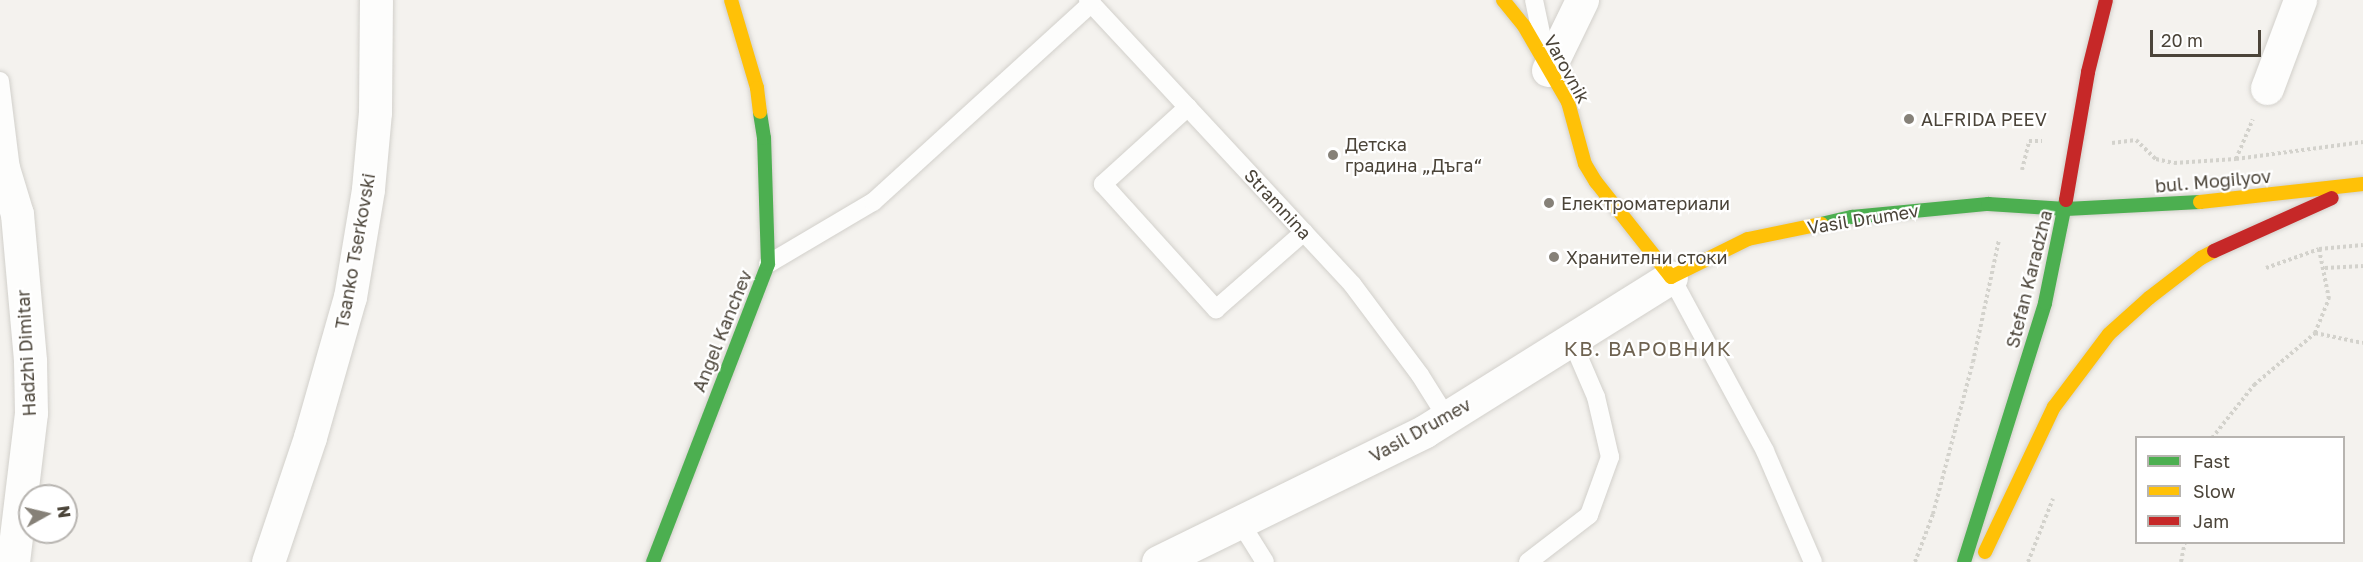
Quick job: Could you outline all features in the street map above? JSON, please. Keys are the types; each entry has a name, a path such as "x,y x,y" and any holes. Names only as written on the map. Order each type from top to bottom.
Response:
{"street":[{"name":"Tsanko Tserkovski","path":"267,562 310,436 350,297 368,189 375,112 376,0"},
{"name":"Angel Kanchev","path":"653,562 768,264 764,138 757,88 731,0"},
{"name":"Varovnik","path":"1503,0 1524,26 1568,102 1586,164 1596,182 1671,277"},
{"path":"1548,70 1582,0"},
{"name":"Stefan Karadzha","path":"1964,562 2045,303 2066,209 2088,72 2106,0"},
{"path":"2267,88 2300,0"},
{"name":"Hadzhi Dimitar","path":"0,158 17,214 30,361 30,413 13,562"},
{"path":"1980,562 2054,407 2109,334 2149,298 2201,258 2248,234 2363,184"},
{"name":"bul. Mogilyov","path":"2066,209 2214,201 2363,184"},
{"name":"Vasil Drumev","path":"1158,562 1447,418 1671,277 1748,239 1852,218 1972,205 2007,204 2066,209"}],"lane":[{"path":"1534,0 1548,70"},
{"name":"Stramnina","path":"768,264 873,202 1090,2 1352,284 1420,375 1447,418"},
{"name":"Hadzhi Dimitar","path":"0,81 17,214"},
{"path":"1188,107 1103,184 1216,309 1304,232"},
{"path":"1671,277 1765,451 1814,562"},
{"path":"1528,562 1589,515 1610,457 1596,397 1571,339"},
{"path":"1240,522 1265,562"}],"path":[{"path":"2236,159 2267,88"},
{"path":"1915,562 1933,514 1973,362 2007,204 2022,168 2029,141 2109,144 2136,140 2156,159 2174,163 2236,159 2363,142"},
{"path":"2258,271 2319,249 2363,245"},
{"path":"2214,436 2254,385 2315,333 2330,298 2319,249"},
{"path":"2325,268 2363,266"},
{"path":"2315,333 2363,344"},
{"path":"2028,562 2057,490"},
{"path":"2181,562 2185,544"}],"traffic: fast":[{"path":"653,562 768,264 764,138 760,112"},
{"path":"1964,562 2045,303 2066,200"},
{"path":"1821,224 1852,217 1988,204 2066,209 2200,202"}],"traffic: slow":[{"path":"731,0 757,88 760,112"},
{"path":"1503,0 1524,26 1568,102 1585,164 1596,182 1671,277 1748,239 1821,224"},
{"path":"2200,202 2363,184"},
{"path":"1985,552 2054,407 2109,334 2149,298 2201,258 2214,251"}],"traffic: jam":[{"path":"2066,200 2088,72 2106,0"},
{"path":"2214,251 2332,198"}],"place":[{"name":"ALFRIDA PEEV","path":"1909,119"},
{"name":"Детска градина „Дъга“","path":"1333,155"},
{"name":"Електроматериали","path":"1549,203"},
{"name":"Хранителни стоки","path":"1554,257"}],"district":[{"name":"КВ. ВАРОВНИК","path":"1648,348"}]}
